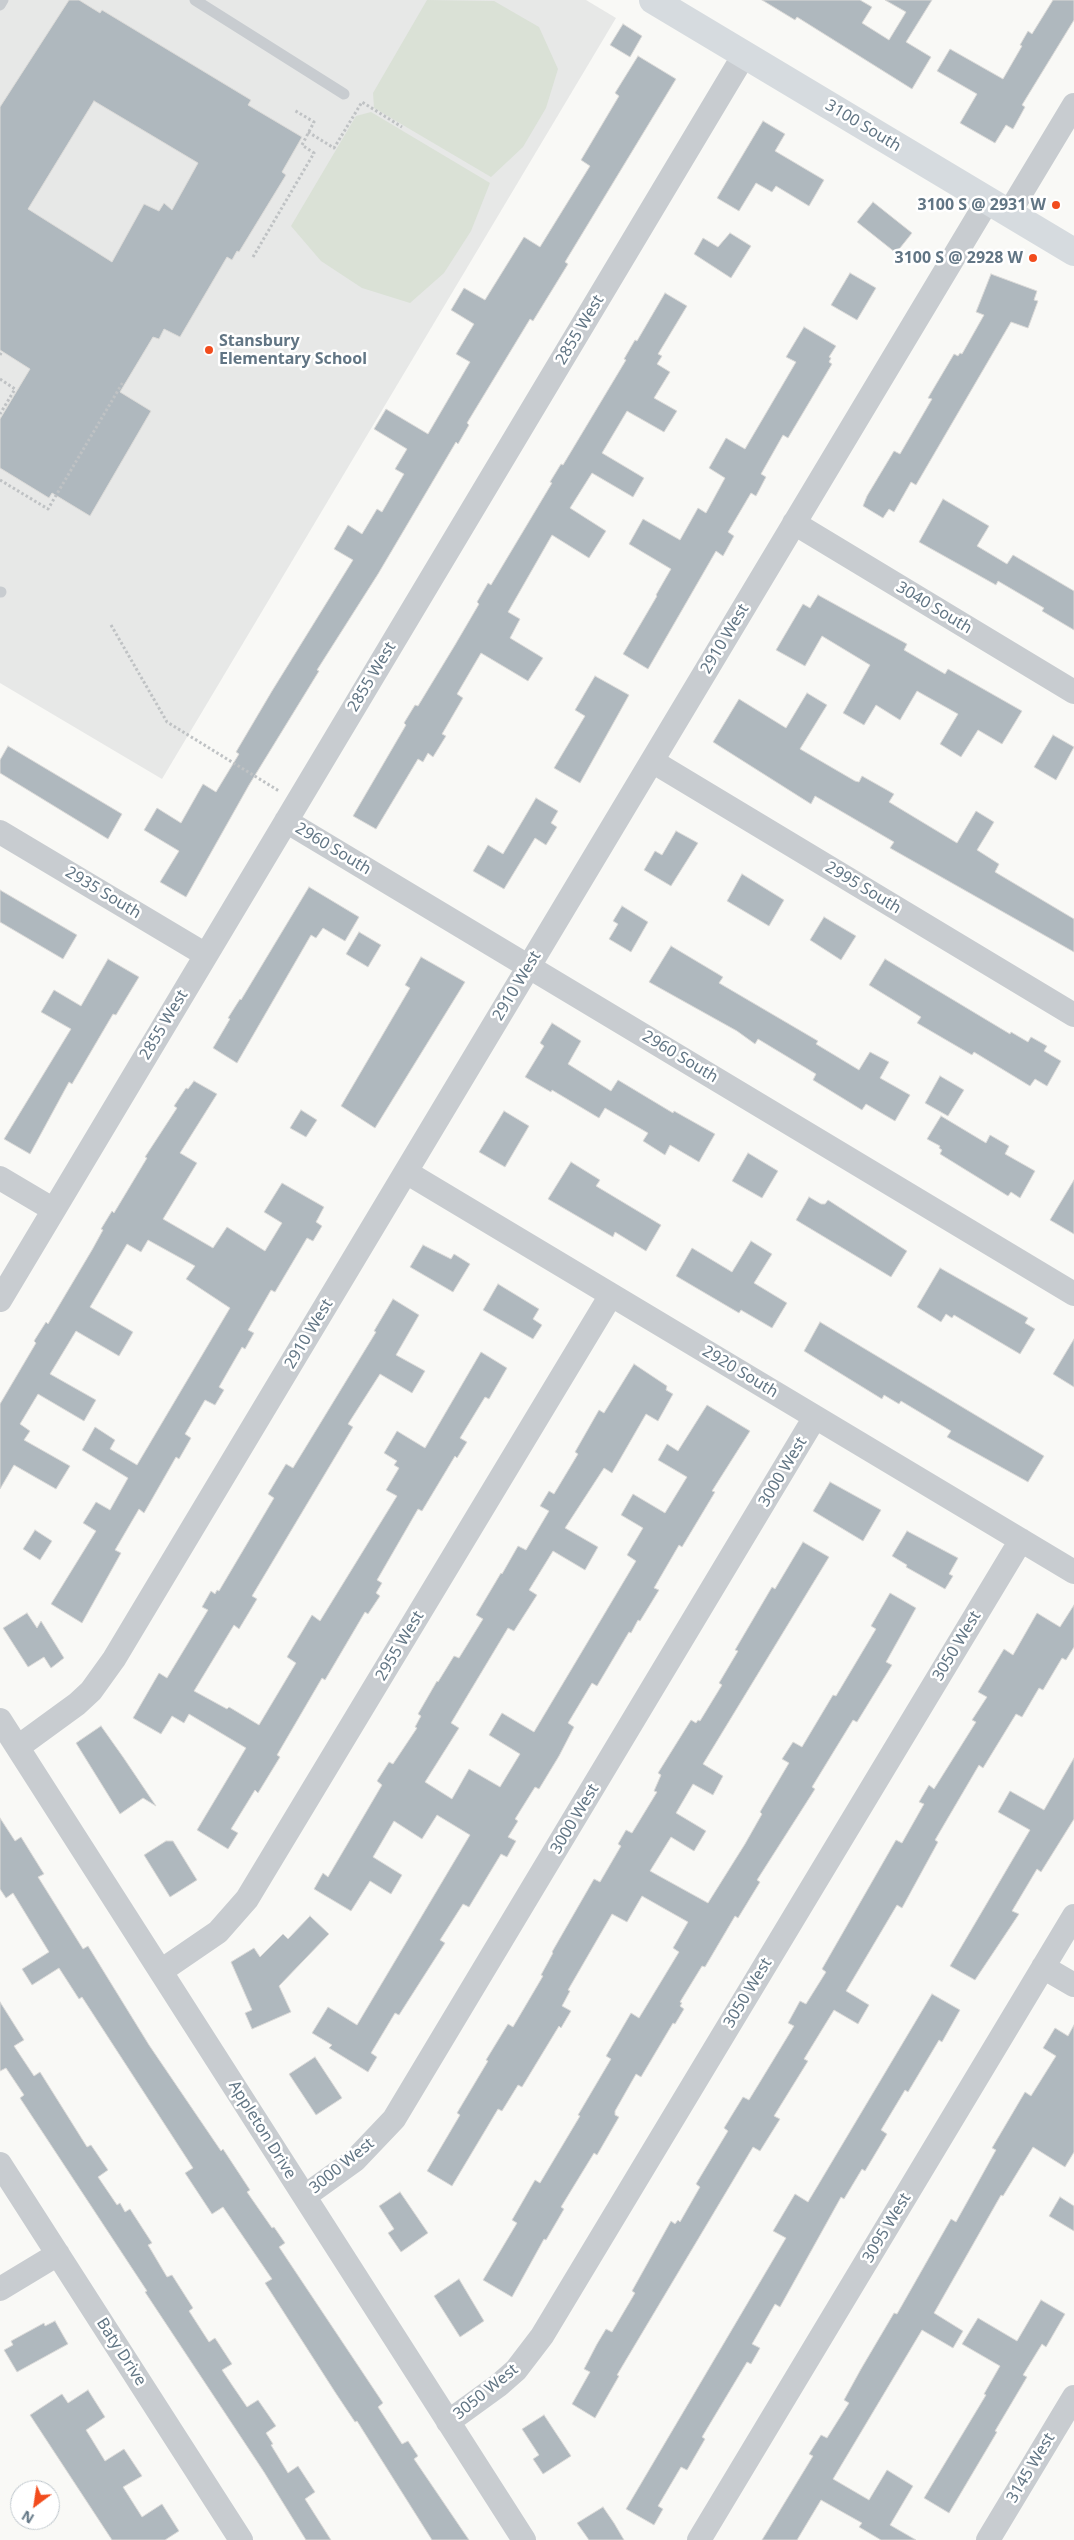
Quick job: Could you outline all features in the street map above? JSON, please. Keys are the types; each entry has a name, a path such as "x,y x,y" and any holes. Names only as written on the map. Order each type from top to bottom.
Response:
{"main road":[{"name":"3100 South","path":"653,0 1074,252"}],"street":[{"name":"2855 West","path":"0,1300 744,55"},
{"name":"2910 West","path":"18,1747 77,1704 103,1676 794,524 998,207 1074,105"},
{"name":"3040 South","path":"794,524 1074,692"},
{"name":"2995 South","path":"652,762 1074,1015"},
{"name":"2960 South","path":"286,821 1074,1294"},
{"name":"2935 South","path":"0,832 206,955"},
{"name":"2920 South","path":"406,1172 1074,1572"},
{"path":"0,1178 54,1210"},
{"name":"2955 West","path":"161,1971 218,1932 247,1899 610,1294"},
{"name":"3000 West","path":"305,2196 355,2160 374,2142 398,2112 815,1417"},
{"name":"3050 West","path":"448,2422 499,2385 516,2370 542,2336 1021,1540"},
{"name":"Appleton Drive","path":"0,1720 524,2540"},
{"name":"3095 West","path":"699,2540 1074,1916"},
{"path":"1043,1967 1074,1986"},
{"name":"Baty Drive","path":"0,2164 242,2540"},
{"path":"0,2290 58,2254"},
{"name":"3145 West","path":"988,2540 1066,2426 1074,2396"}],"lane":[{"path":"0,5 3,0"},
{"path":"195,0 344,94"}],"path":[{"path":"308,132 334,148 362,102 402,128"},
{"path":"253,258 314,153 302,145 314,122 294,110"},
{"path":"0,380 15,389 0,414"},
{"path":"0,480 48,509 123,382"},
{"path":"111,625 167,722 282,792"}],"shaded area":[{"name":"Stansbury Elementary School","path":"0,0 586,0 616,18 162,779 0,683"},
{"path":"427,0 494,1 539,27 558,69 546,108 523,147 491,177 374,108 373,93"},
{"path":"371,112 490,183 471,231 444,273 410,303 362,288 321,261 291,226 356,116"}],"building":[{"path":"69,0 79,0 100,13 102,10 251,100 248,105 302,137 282,172 286,175 239,252 237,251 232,260 227,257 180,337 164,329 159,339 153,337 120,392 151,411 90,516 52,493 49,498 0,468 0,419 30,369 0,350 0,107","holes":["94,101 198,163 172,210 164,203 159,211 144,204 112,262 28,209"]},
{"path":"762,0 860,0 872,7 862,23 889,40 906,12 885,0 932,0 906,42 931,57 912,89 797,17 795,20"},
{"path":"1053,0 1074,0 1074,20 1022,105 1025,107 1013,129 1006,125 995,143 960,123 977,94 937,71 950,49 1003,79 1022,46 1020,45 1028,31 1032,34"},
{"path":"623,24 642,36 630,57 610,45"},
{"path":"638,56 676,79 565,262 568,264 533,321 530,319 467,423 469,425 458,444 456,442 378,574 317,670 319,671 249,785 186,897 160,882 179,851 144,830 157,808 181,823 203,784 216,792 239,754 236,752 272,691 353,560 334,549 348,525 362,534 377,509 382,512 404,474 395,469 407,449 374,429 386,409 428,434 470,362 456,354 474,324 451,310 464,288 485,300 524,237 540,247 590,166 581,160 619,96 615,93"},
{"path":"763,121 785,134 775,151 824,180 809,206 776,186 772,192 756,183 739,211 717,198"},
{"path":"873,202 912,233 896,253 857,222"},
{"path":"730,233 751,246 731,278 694,254 703,238 718,247"},
{"path":"850,273 876,288 857,320 831,305"},
{"path":"991,274 1037,291 1034,300 1038,301 1028,328 1011,322 916,485 911,482 894,512 889,509 883,518 863,506 867,496 894,451 900,454 932,399 928,398 954,354 958,356 960,353 962,354 984,315 976,312"},
{"path":"665,293 687,306 658,354 662,356 657,364 670,372 654,398 677,411 664,432 627,411 602,453 644,478 633,497 592,473 570,508 606,531 589,558 552,535 508,612 520,619 510,638 543,658 528,681 481,653 457,694 463,698 442,734 446,736 433,757 428,753 423,762 418,759 376,829 353,816 406,725 404,723 415,705 418,706 479,604 477,602 488,583 491,585 552,483 550,482 561,464 563,465 626,360 624,359 635,340 637,341"},
{"path":"804,327 836,346 829,357 831,358 829,362 832,364 788,438 783,435 761,474 766,477 756,496 751,493 728,532 734,536 723,556 716,551 648,669 623,654 671,569 629,544 643,519 680,540 698,508 706,513 725,478 709,468 726,438 745,449 796,362 786,357"},
{"path":"943,499 989,526 977,546 1007,564 1013,555 1074,591 1074,630 1042,611 1044,608 998,581 996,585 919,542"},
{"path":"818,595 907,644 904,650 945,674 948,669 1022,711 1002,744 978,730 961,757 940,744 958,714 917,691 900,720 876,705 864,725 843,713 870,665 822,636 805,666 776,650 803,604 810,608"},
{"path":"595,676 629,695 580,783 554,768 585,716 575,710"},
{"path":"807,693 827,705 800,749 855,781 859,782 862,776 894,794 889,802 957,843 976,811 994,822 977,850 999,864 995,872 1074,919 1074,952 890,848 894,842 815,796 811,804 713,742 739,699 786,728"},
{"path":"1053,735 1074,747 1056,780 1034,767"},
{"path":"8,746 122,814 108,839 0,773 0,760"},
{"path":"536,798 558,811 551,823 557,827 546,845 535,838 504,889 473,871 488,845 503,854"},
{"path":"676,831 698,843 671,886 644,870 655,851 662,855"},
{"path":"742,874 784,900 769,926 727,901"},
{"path":"309,887 359,917 345,941 323,928 316,938 311,935 237,1063 213,1048 230,1019 228,1018 241,1000"},
{"path":"0,890 77,935 63,959 0,922"},
{"path":"622,906 648,922 631,952 609,939 618,924 613,921"},
{"path":"824,917 856,936 841,960 810,940"},
{"path":"359,932 381,945 368,967 346,954"},
{"path":"671,946 723,977 719,983 818,1041 816,1044 859,1070 870,1052 889,1062 880,1078 910,1095 895,1121 866,1104 862,1110 813,1080 816,1074 758,1039 755,1044 737,1031 649,982"},
{"path":"421,957 465,982 375,1128 341,1106 410,988 405,985"},
{"path":"108,959 139,977 116,1015 113,1014 72,1084 69,1082 30,1154 4,1139 71,1029 41,1012 54,990 81,1006"},
{"path":"885,959 1010,1034 1011,1032 1028,1042 1031,1037 1047,1046 1044,1051 1061,1061 1047,1086 1035,1079 1030,1086 974,1052 972,1055 917,1023 921,1017 869,985"},
{"path":"552,1023 581,1041 568,1064 611,1091 618,1080 673,1113 674,1111 715,1134 699,1162 670,1145 665,1155 643,1141 648,1133 605,1108 599,1118 552,1090 551,1092 525,1077 544,1046 540,1043"},
{"path":"940,1076 964,1090 948,1116 925,1103"},
{"path":"194,1081 217,1094 180,1153 197,1163 163,1219 213,1248 227,1227 265,1251 282,1223 264,1212 282,1183 324,1207 316,1222 322,1226 313,1241 307,1238 275,1292 271,1290 248,1330 254,1333 245,1349 242,1347 219,1387 224,1390 215,1405 205,1400 185,1434 191,1438 179,1459 176,1457 144,1513 139,1509 115,1550 121,1553 82,1623 51,1604 96,1531 83,1523 96,1502 110,1510 128,1478 82,1450 95,1427 115,1440 110,1449 137,1465 230,1308 186,1279 195,1266 148,1240 141,1252 127,1244 90,1307 133,1332 119,1356 76,1331 50,1374 96,1400 84,1421 38,1394 20,1424 30,1431 24,1440 70,1466 56,1489 14,1465 0,1489 0,1404 36,1343 34,1341 46,1322 48,1324 92,1250 103,1230 101,1229 112,1211 114,1213 147,1158 145,1157 177,1108 174,1106 186,1088 188,1089"},
{"path":"301,1110 317,1120 306,1137 290,1128"},
{"path":"504,1111 529,1126 505,1167 479,1152"},
{"path":"941,1116 986,1143 990,1135 1009,1146 1005,1154 1035,1171 1020,1198 1011,1192 1008,1196 940,1154 942,1150 939,1148 940,1146 927,1139"},
{"path":"748,1153 778,1171 762,1198 732,1181"},
{"path":"571,1162 600,1180 596,1186 661,1225 646,1251 615,1232 613,1237 548,1199"},
{"path":"1074,1180 1074,1234 1050,1220"},
{"path":"809,1197 821,1204 825,1204 828,1200 907,1251 891,1277 796,1220"},
{"path":"751,1241 772,1254 754,1283 787,1303 772,1328 741,1310 739,1313 676,1276 692,1248 732,1272"},
{"path":"423,1245 451,1259 454,1254 470,1264 453,1292 410,1267"},
{"path":"940,1268 1028,1318 1025,1323 1035,1329 1020,1354 954,1315 952,1318 946,1314 941,1322 917,1307"},
{"path":"498,1284 539,1309 533,1319 542,1325 533,1339 483,1310"},
{"path":"393,1299 419,1315 396,1355 425,1371 412,1393 380,1374 348,1424 353,1427 252,1596 257,1599 239,1629 234,1625 194,1691 227,1709 229,1707 259,1725 296,1663 287,1657 312,1615 320,1621 397,1496 386,1490 399,1468 394,1465 397,1461 384,1453 397,1431 425,1448 481,1352 507,1368 489,1399 485,1397 460,1438 467,1442 457,1458 455,1456 422,1511 418,1509 377,1580 382,1583 376,1593 380,1596 368,1614 365,1612 325,1680 322,1678 277,1755 280,1757 258,1793 255,1790 231,1829 238,1833 228,1849 197,1830 246,1748 189,1714 184,1723 172,1716 161,1734 133,1718 159,1673 167,1678 208,1610 202,1607 211,1591 215,1594 217,1590 219,1591 274,1498 268,1494 286,1464 293,1468 376,1332 374,1331"},
{"path":"820,1322 1044,1456 1028,1482 947,1437 951,1431 901,1401 899,1404 884,1395 882,1399 804,1351"},
{"path":"1074,1339 1074,1387 1053,1374"},
{"path":"634,1364 667,1386 666,1390 673,1394 658,1421 646,1414 612,1473 604,1468 565,1528 598,1547 585,1570 553,1551 529,1590 537,1595 514,1631 508,1628 451,1723 459,1728 425,1782 452,1799 469,1769 500,1787 520,1754 489,1735 502,1713 534,1732 636,1561 627,1555 643,1528 621,1515 633,1494 665,1513 687,1477 658,1460 667,1444 678,1451 707,1405 750,1431 712,1491 715,1492 682,1547 679,1545 654,1588 659,1590 640,1621 638,1620 631,1633 629,1632 597,1686 592,1683 568,1723 574,1727 559,1756 539,1789 535,1787 515,1819 518,1821 508,1837 516,1841 507,1857 501,1854 469,1907 463,1904 440,1940 445,1943 399,2015 395,2013 371,2053 377,2057 368,2072 329,2048 332,2045 312,2033 328,2007 357,2025 470,1835 437,1815 422,1839 394,1821 373,1857 402,1875 391,1894 370,1881 351,1911 314,1889 323,1873 328,1877 382,1785 377,1781 389,1762 393,1764 417,1728 415,1727 421,1716 418,1714 437,1681 454,1656 459,1658 483,1619 476,1615 501,1573 518,1546 526,1550 549,1511 540,1506 549,1491 554,1494 578,1454 575,1452 599,1410 604,1413"},
{"path":"830,1482 881,1510 863,1541 813,1511"},
{"path":"35,1530 52,1541 40,1560 23,1549"},
{"path":"907,1531 958,1558 949,1574 953,1576 945,1589 906,1567 907,1565 892,1556"},
{"path":"803,1542 829,1557 703,1764 723,1776 713,1795 693,1784 676,1813 706,1831 694,1851 671,1837 650,1871 708,1903 745,1844 762,1814 760,1812 789,1763 782,1759 793,1742 802,1747 833,1695 836,1696 876,1629 871,1626 890,1593 916,1608 886,1662 892,1665 857,1722 853,1720 812,1787 815,1789 757,1880 760,1882 738,1918 735,1916 705,1967 702,1966 680,2002 682,2003 680,2006 684,2009 675,2024 673,2023 641,2077 636,2074 615,2111 615,2115 619,2117 597,2155 594,2153 561,2207 564,2209 546,2240 544,2239 512,2297 483,2280 517,2223 512,2220 535,2180 540,2183 580,2116 578,2115 611,2059 606,2056 631,2013 639,2018 679,1952 673,1948 688,1922 642,1896 627,1922 612,1914 568,1990 570,1991 562,2006 571,2011 561,2028 559,2026 522,2087 518,2085 502,2111 498,2109 452,2186 427,2171 460,2115 457,2113 488,2061 486,2060 508,2024 513,2027 543,1976 541,1975 552,1952 594,1879 600,1882 621,1846 618,1844 626,1830 632,1833 657,1792 654,1791 661,1775 658,1773 691,1720 696,1723 698,1720 700,1721 722,1685 719,1683 738,1651 735,1650 772,1587 775,1589"},
{"path":"1074,1605 1074,1647 1066,1660 1062,1658 1043,1690 1039,1688 1022,1717 1016,1714 983,1768 979,1765 935,1840 938,1842 902,1908 897,1905 846,1991 869,2005 858,2024 834,2010 804,2059 808,2061 774,2116 780,2119 760,2151 753,2147 617,2375 619,2376 595,2418 572,2404 590,2372 584,2369 597,2344 606,2329 612,2332 635,2293 632,2291 671,2221 675,2224 678,2220 680,2222 700,2187 696,2184 728,2131 724,2128 743,2097 749,2100 794,2026 788,2023 800,2001 806,2004 826,1972 822,1969 896,1840 902,1843 924,1804 919,1802 929,1785 934,1789 976,1722 972,1720 987,1697 978,1692 1004,1649 1013,1655 1037,1613 1060,1627"},
{"path":"27,1613 37,1628 41,1621 64,1658 51,1668 44,1657 28,1667 3,1628"},
{"path":"101,1726 156,1806 143,1798 120,1814 76,1743"},
{"path":"1074,1758 1074,1819 1041,1872 1037,1869 1012,1911 1019,1914 975,1980 950,1966 1030,1830 998,1812 1010,1791 1044,1810"},
{"path":"0,1818 15,1841 21,1837 44,1874 38,1877 83,1949 88,1946 149,2045 221,2151 223,2149 250,2190 247,2192 285,2243 279,2247 383,2403 378,2407 402,2444 408,2441 418,2456 414,2459 469,2540 432,2540 357,2421 355,2422 335,2392 265,2283 272,2279 223,2207 212,2214 185,2173 193,2168 82,1997 79,1999 59,1968 32,1985 22,1969 49,1952 13,1893 6,1898 0,1889"},
{"path":"166,1841 173,1841 197,1880 170,1897 144,1855"},
{"path":"310,1916 329,1934 279,1986 291,2012 252,2029 245,2013 252,2010 231,1962 254,1948 260,1957 283,1934 288,1939"},
{"path":"932,1994 960,2010 942,2042 939,2040 908,2092 905,2090 881,2130 887,2134 865,2171 862,2169 844,2199 841,2197 780,2307 775,2304 752,2344 760,2348 751,2364 747,2362 702,2437 705,2439 687,2470 681,2467 658,2506 663,2509 654,2525 626,2509 786,2238 773,2231 795,2194 808,2202"},
{"path":"0,2002 24,2040 14,2046 34,2076 40,2072 87,2147 91,2145 108,2170 98,2177 117,2205 120,2203 125,2212 130,2209 152,2243 148,2245 167,2277 172,2275 193,2308 189,2311 209,2342 215,2338 232,2364 222,2370 247,2407 258,2400 276,2426 266,2433 273,2444 271,2445 288,2473 298,2466 315,2492 305,2499 331,2540 306,2540 264,2472 145,2292 147,2291 20,2098 24,2095 6,2068 0,2071"},
{"path":"1074,2025 1074,2152 1065,2167 1033,2147 1003,2196 1001,2195 934,2313 963,2331 953,2348 922,2330 833,2479 869,2500 887,2470 913,2486 890,2525 916,2540 881,2540 859,2527 862,2523 821,2500 797,2540 762,2540 813,2456 809,2454 821,2435 827,2438 849,2403 844,2400 861,2369 894,2313 897,2314 951,2219 956,2222 996,2150 992,2148 1025,2092 1031,2096 1056,2056 1043,2048 1055,2028 1068,2036"},
{"path":"315,2057 342,2098 316,2115 289,2074"},
{"path":"400,2192 428,2233 401,2252 388,2233 394,2229 379,2206"},
{"path":"1060,2197 1074,2206 1074,2231 1049,2216"},
{"path":"459,2279 484,2321 460,2337 434,2296"},
{"path":"1041,2300 1065,2314 1046,2347 1042,2344 1023,2375 1027,2377 949,2513 924,2498 986,2395 984,2394 1000,2366 962,2344 978,2318 1017,2341"},
{"path":"55,2321 68,2344 17,2372 4,2350 13,2345 11,2341 44,2323 45,2326"},
{"path":"88,2390 105,2417 86,2430 105,2461 124,2449 142,2476 123,2487 142,2517 162,2504 179,2531 165,2540 112,2540 30,2415 62,2394 68,2403"},
{"path":"544,2415 571,2456 543,2474 533,2459 539,2455 522,2429"},
{"path":"603,2507 624,2540 589,2540 577,2523"}],"place":[{"name":"3100 S @ 2931 W","path":"1056,205"},
{"name":"3100 S @ 2928 W","path":"1033,258"},
{"name":"Stansbury Elementary School","path":"209,350"}]}
